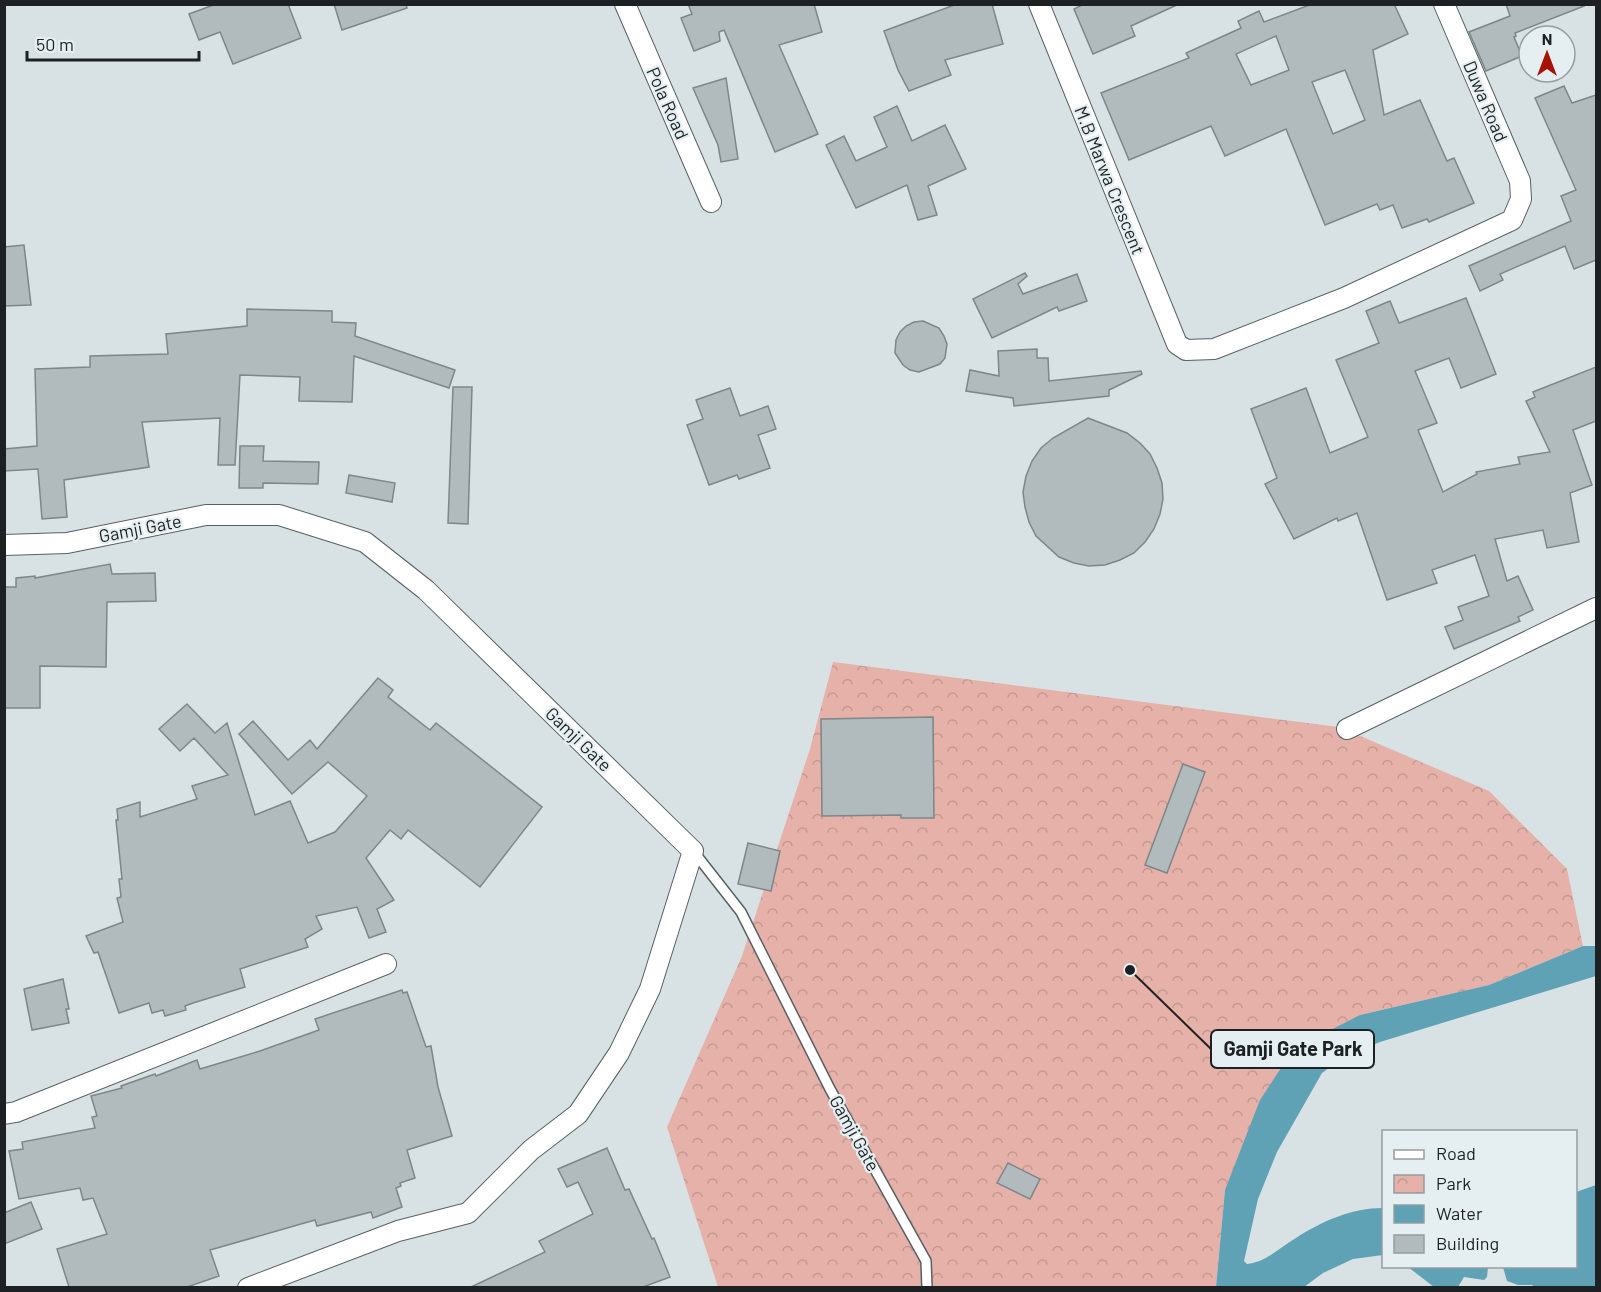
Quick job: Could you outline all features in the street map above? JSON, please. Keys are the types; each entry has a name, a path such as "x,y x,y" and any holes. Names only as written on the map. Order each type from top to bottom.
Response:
{"street":[{"name":"Pola Road","path":"625,4 711,202"},
{"name":"M.B Marwa Crescent","path":"1039,4 1177,344 1186,350 1215,348 1344,298 1512,220 1521,199"},
{"name":"Duwa Road","path":"1444,4 1520,181 1521,199"},
{"name":"Gamji Gate","path":"4,546 67,543 206,515 279,515 365,542 426,590 693,851"},
{"path":"1347,729 1596,608"},
{"path":"248,1287 398,1231 468,1213 531,1150 578,1114 619,1053 650,989 693,851"},
{"path":"4,1114 16,1112 386,964"}],"lane":[{"name":"Gamji Gate","path":"693,851 741,912 830,1089 926,1261 927,1287"}],"green space":[{"path":"833,662 1339,727 1489,791 1567,869 1583,946 1489,985 1360,1015 1225,1190 1216,1287 718,1287 667,1127 742,956 810,749"}],"water":[{"path":"1583,946 1596,946 1596,976 1380,1042 1344,1057 1322,1073 1277,1152 1258,1199 1244,1261 1247,1264 1254,1263 1327,1221 1360,1210 1382,1208 1382,1255 1353,1259 1323,1273 1304,1287 1216,1287 1225,1190 1260,1100 1283,1065 1309,1041 1360,1015 1489,985"},
{"path":"1596,1185 1596,1287 1534,1287 1507,1281 1503,1268 1577,1268 1577,1192"},
{"path":"1409,1268 1488,1268 1487,1277 1484,1280 1464,1277 1458,1287 1434,1287"}],"building":[{"path":"216,4 288,4 301,38 233,64 220,32 199,40 189,14"},
{"path":"334,4 406,4 407,8 342,30"},
{"path":"688,4 814,4 822,32 779,45 818,134 775,152 724,30 719,32 720,41 694,51 681,18 692,14"},
{"path":"957,4 992,4 1003,44 945,60 951,75 909,91 898,70 884,31"},
{"path":"1084,4 1179,4 1131,26 1135,36 1093,54 1074,9"},
{"path":"1312,4 1394,4 1408,34 1373,50 1384,115 1420,100 1447,161 1454,158 1474,203 1429,222 1427,219 1402,228 1393,205 1380,210 1377,204 1325,225 1286,129 1225,156 1211,126 1129,160 1101,93 1189,58 1186,53 1241,28 1238,21 1259,11 1264,22","holes":["1276,36 1289,70 1251,85 1236,54","1345,70 1365,120 1333,134 1312,82"]},
{"path":"1506,4 1583,4 1584,6 1538,24 1517,24 1517,32 1514,37 1517,44 1517,58 1486,71 1469,32 1510,16"},
{"path":"726,78 738,159 721,162 718,145 693,88"},
{"path":"1564,86 1572,103 1596,95 1596,260 1574,269 1565,246 1500,274 1503,280 1480,291 1469,266 1571,221 1561,196 1576,190 1535,98"},
{"path":"897,106 912,141 945,125 966,169 928,186 937,215 918,220 907,185 856,208 826,145 844,136 856,161 887,147 874,117"},
{"path":"24,245 31,305 4,306 4,247"},
{"path":"1025,273 1027,276 1018,284 1023,294 1077,274 1087,301 1059,311 1057,307 992,338 973,299"},
{"path":"1466,298 1496,374 1461,388 1449,358 1415,371 1437,423 1418,430 1443,492 1477,474 1476,472 1520,464 1518,457 1550,452 1526,401 1535,397 1533,392 1596,367 1596,421 1573,430 1592,485 1570,493 1579,542 1547,548 1543,530 1495,539 1507,581 1518,576 1533,610 1518,617 1520,621 1454,649 1445,627 1463,620 1458,607 1489,596 1475,555 1432,570 1437,583 1387,600 1357,513 1338,521 1337,518 1294,539 1265,484 1277,478 1251,409 1306,388 1330,453 1368,437 1336,360 1379,343 1366,311 1390,301 1399,323"},
{"path":"247,309 332,311 332,322 356,323 355,336 455,370 449,388 354,356 352,402 299,401 300,377 240,375 235,465 218,465 220,418 142,422 149,467 64,480 67,517 42,519 38,469 4,471 4,449 37,446 35,369 90,367 90,356 168,354 166,334 247,326"},
{"path":"923,321 939,328 947,344 945,358 940,364 919,372 903,365 895,353 896,340 906,326"},
{"path":"1037,349 1037,358 1048,358 1049,381 1141,371 1142,374 1109,390 1109,396 1014,406 1013,398 966,391 970,370 999,376 998,351"},
{"path":"453,387 472,387 468,524 448,523"},
{"path":"730,388 740,416 768,406 776,429 758,435 770,468 739,479 737,475 709,485 687,425 703,419 696,400"},
{"path":"1088,418 1127,433 1140,443 1150,454 1157,468 1162,483 1163,499 1154,529 1134,553 1105,565 1089,566 1059,557 1036,536 1029,522 1023,492 1032,461 1041,448 1053,438"},
{"path":"240,446 264,446 263,461 319,462 318,484 263,483 263,488 239,488"},
{"path":"349,475 395,483 392,502 346,493"},
{"path":"110,564 112,574 155,573 156,601 107,602 106,667 40,666 40,708 4,708 4,587 16,587 16,578 35,576 35,578"},
{"path":"378,678 393,690 388,697 430,730 436,723 542,807 480,887 408,830 401,839 390,830 366,858 394,900 377,909 386,932 369,938 357,907 316,916 322,929 305,939 308,947 240,969 245,987 193,1003 185,1006 186,1010 165,1016 163,1010 152,1013 149,1003 119,1013 98,952 94,953 86,936 123,922 117,898 121,897 119,879 122,879 117,809 140,802 140,817 197,799 192,786 228,775 194,738 180,751 159,729 187,704 215,733 227,723 255,815 290,801 308,843 335,832 367,796 328,762 292,794 239,734 253,721 288,760 310,740 317,749"},
{"path":"933,717 934,818 901,818 901,815 822,816 821,719"},
{"path":"1183,764 1205,772 1167,873 1145,865"},
{"path":"748,843 780,851 771,891 738,884"},
{"path":"63,979 69,1009 66,1009 69,1023 32,1030 24,989"},
{"path":"402,990 403,993 407,992 426,1047 431,1046 438,1087 452,1136 407,1150 415,1178 400,1183 401,1186 396,1188 402,1207 373,1218 371,1212 317,1226 315,1220 210,1250 219,1276 187,1287 69,1287 57,1249 107,1234 93,1198 83,1200 80,1188 19,1199 9,1151 23,1149 22,1142 95,1128 92,1117 97,1116 91,1096 122,1088 121,1086 155,1074 156,1076 197,1060 200,1069 260,1051 319,1030 315,1019"},
{"path":"607,1148 625,1190 629,1189 652,1239 654,1238 670,1277 643,1287 471,1287 545,1252 539,1241 593,1214 578,1182 567,1187 558,1169"},
{"path":"1008,1163 1040,1179 1030,1199 997,1183"},
{"path":"31,1202 42,1229 4,1244 4,1213"}],"place":[{"name":"Gamji Gate Park","path":"1130,970"}]}
